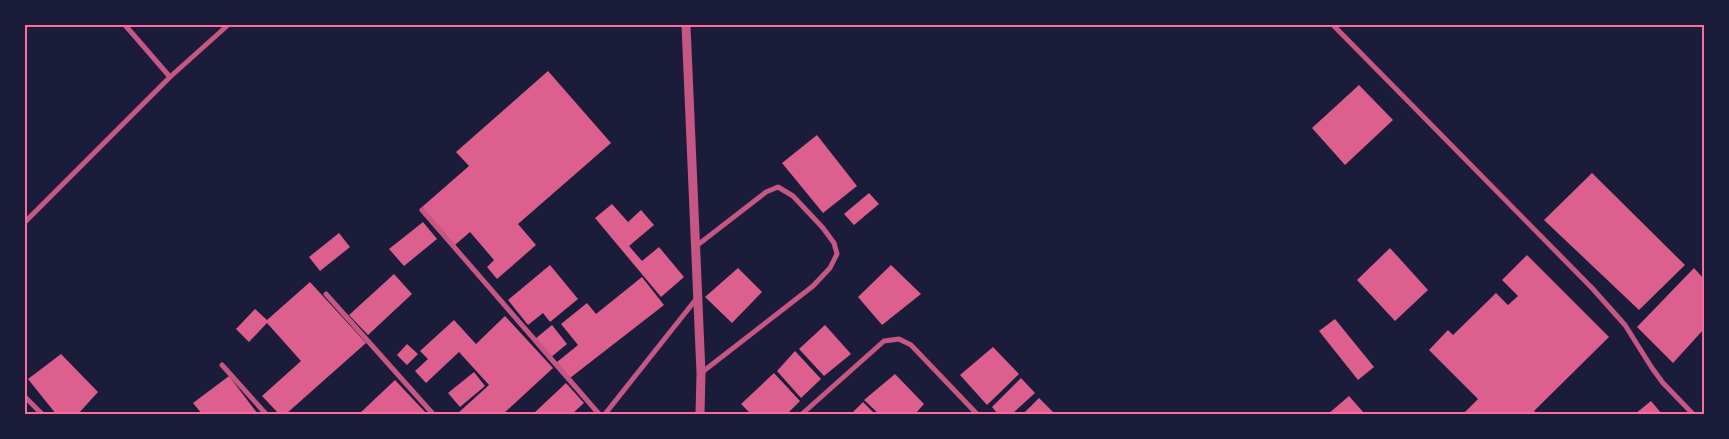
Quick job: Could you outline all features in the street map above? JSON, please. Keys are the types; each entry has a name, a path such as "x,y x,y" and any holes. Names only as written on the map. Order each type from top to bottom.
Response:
{"street":[{"path":"125,25 170,77"},
{"path":"25,222 170,77 228,25"},
{"path":"686,25 701,373 700,414"},
{"path":"1333,25 1592,288 1625,324 1663,384 1693,414"},
{"path":"695,247 759,197 778,187 793,196 823,228 834,243 837,254 830,268 813,286 701,373"},
{"path":"422,210 598,414"},
{"path":"326,294 433,414"},
{"path":"605,414 697,298"},
{"path":"802,414 884,341 899,339 911,345 977,414"},
{"path":"222,365 266,414"},
{"path":"25,396 42,414"}],"building":[{"path":"548,71 611,143 518,224 536,245 497,279 487,267 494,260 470,232 455,245 422,207 469,166 456,152"},
{"path":"1359,85 1393,120 1345,165 1312,128"},
{"path":"817,135 857,186 823,213 782,163"},
{"path":"1592,173 1685,265 1639,310 1544,220"},
{"path":"869,193 879,204 854,225 844,214"},
{"path":"612,204 628,222 641,210 654,225 629,246 642,261 659,247 684,277 661,297 595,218"},
{"path":"423,222 437,239 404,266 389,249"},
{"path":"339,233 350,247 320,271 309,257"},
{"path":"1390,248 1428,290 1395,321 1357,280"},
{"path":"1527,255 1609,337 1534,411 1538,414 1463,414 1478,399 1429,350 1448,330 1453,335 1496,293 1508,305 1518,296 1502,280"},
{"path":"550,265 578,299 550,322 543,313 528,325 508,300"},
{"path":"891,265 921,294 882,325 858,297"},
{"path":"738,268 762,292 732,323 705,297"},
{"path":"1694,268 1704,279 1704,329 1673,363 1637,327"},
{"path":"394,274 412,294 368,335 349,315"},
{"path":"642,277 664,305 570,378 557,362 578,345 561,324 587,303 596,314"},
{"path":"310,282 366,343 286,414 279,414 262,396 301,361 267,323 249,342 236,329 255,309 267,320"},
{"path":"505,316 553,368 503,414 457,414 489,385 459,352 426,383 415,371 428,359 420,351 454,320 476,344"},
{"path":"1335,319 1374,367 1358,380 1319,331"},
{"path":"552,325 567,344 550,358 535,339"},
{"path":"825,325 851,354 824,376 799,349"},
{"path":"407,344 418,354 407,365 397,355"},
{"path":"993,347 1019,374 987,405 960,375"},
{"path":"795,351 821,379 801,398 777,371"},
{"path":"61,354 98,392 78,414 56,414 28,379"},
{"path":"474,372 485,386 460,407 448,393"},
{"path":"774,373 800,401 787,414 751,414 741,404"},
{"path":"895,374 924,404 915,414 879,414 864,400"},
{"path":"229,376 258,414 202,414 193,403"},
{"path":"1021,378 1035,393 1012,414 998,414 992,407"},
{"path":"395,380 427,414 359,414"},
{"path":"566,383 584,403 572,414 533,414"},
{"path":"1349,396 1363,414 1328,414"},
{"path":"1039,398 1055,414 1023,414"},
{"path":"1651,401 1662,414 1635,414"},
{"path":"863,402 875,414 851,414"}]}
